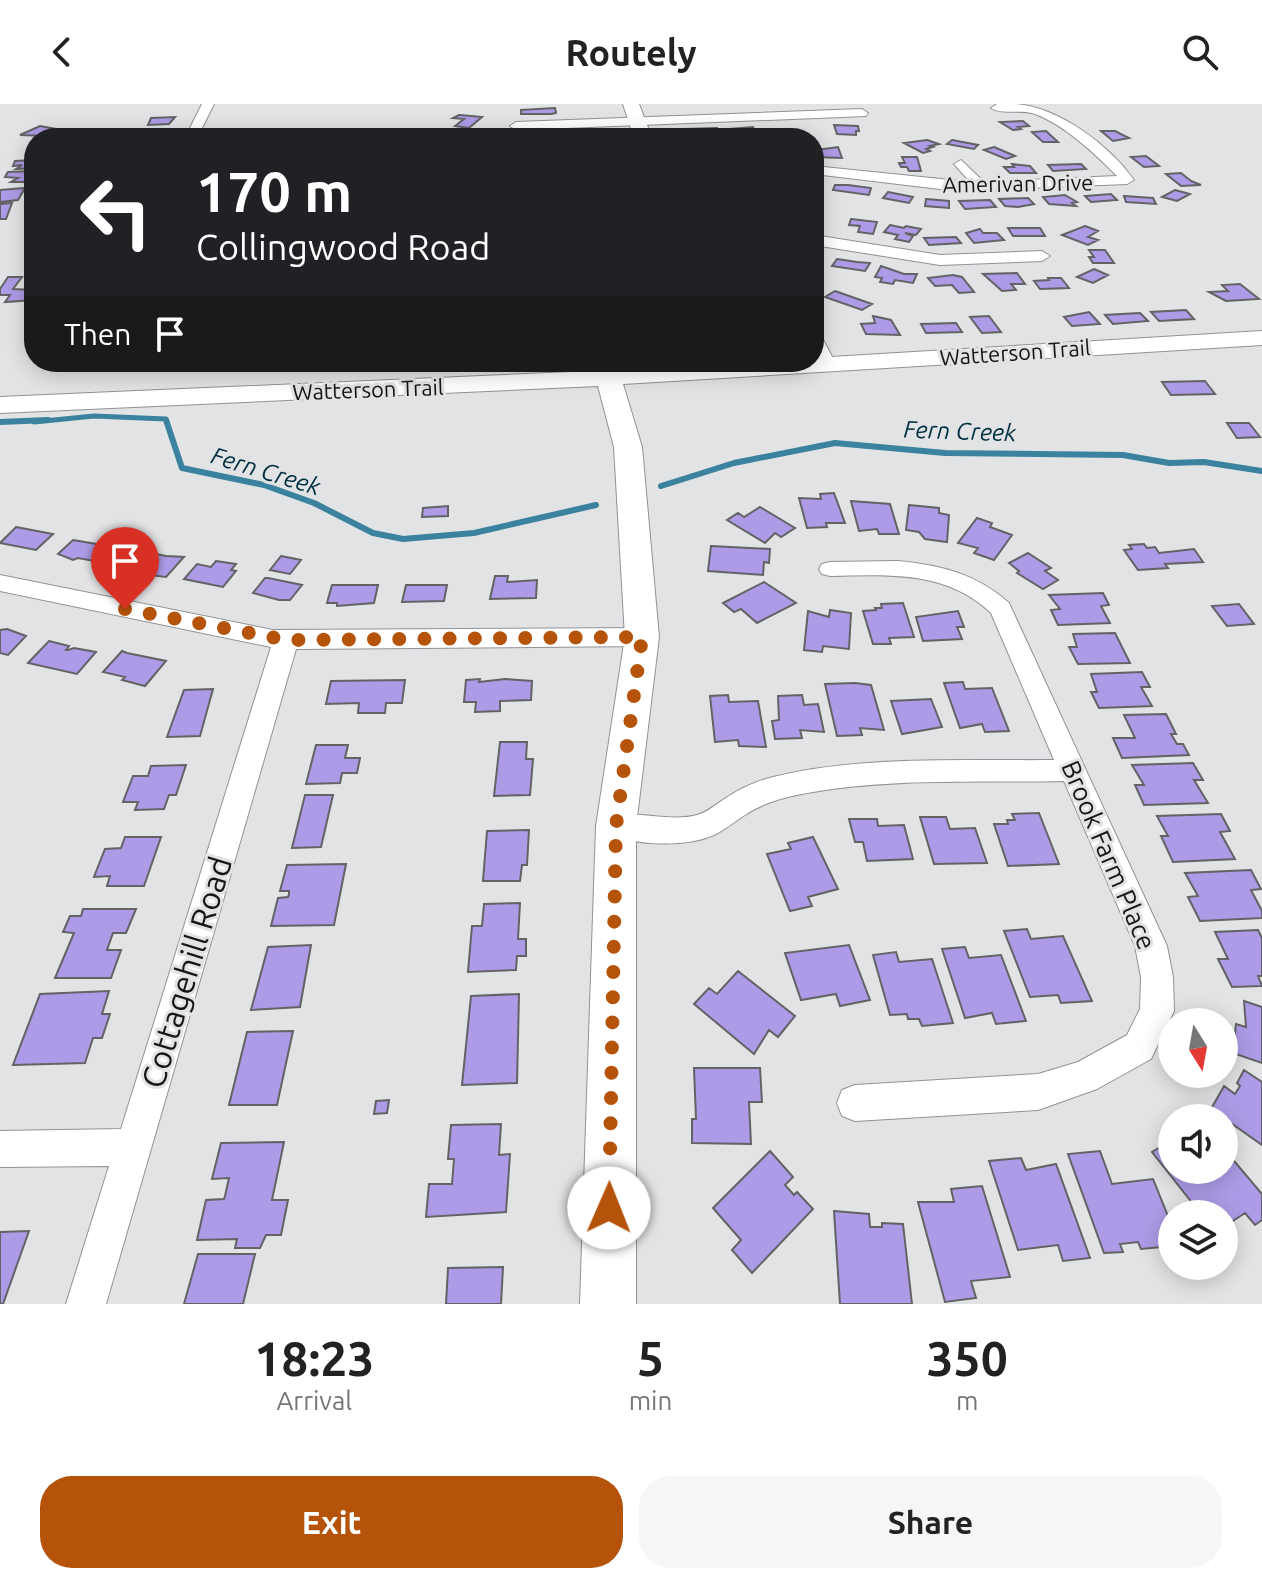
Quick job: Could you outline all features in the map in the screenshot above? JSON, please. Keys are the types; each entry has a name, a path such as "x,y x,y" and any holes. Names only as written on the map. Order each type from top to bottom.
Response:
{"main road":[{"path":"631,104 639,128"},
{"name":"Watterson Trail","path":"824,364 1262,338"},
{"name":"Watterson Trail","path":"0,405 571,372"},
{"path":"607,372 628,447 642,637 616,826 608,1304"}],"street":[{"path":"196,128 208,104"},
{"name":"Amerivan Drive","path":"824,171 946,187 1127,180 1077,136 1047,115 1028,109 997,108"},
{"path":"666,128 862,113"},
{"path":"516,126 578,128"},
{"path":"961,164 981,187"},
{"path":"824,242 929,259 1042,256"},
{"path":"824,358 827,364"},
{"name":"Brook Farm Place","path":"830,569 907,569 937,574 976,586 991,596 1009,622 1151,946 1157,977 1157,1011 1139,1047 1085,1077 1038,1092 855,1103"},
{"path":"0,583 286,640 642,637"},
{"name":"Cottagehill Road","path":"86,1304 286,640"},
{"path":"616,826 672,831 706,826 737,805 772,788 816,780 875,774 1073,770"},
{"path":"0,1149 133,1147"}],"building":[{"path":"555,108 556,113 551,114 521,114 521,110"},
{"path":"459,115 482,117 469,128 455,126 464,119 453,118"},
{"path":"175,117 169,124 148,125 151,118"},
{"path":"1023,121 1029,126 1013,130 1000,122"},
{"path":"834,125 858,126 859,131 856,135 837,134"},
{"path":"1046,131 1058,142 1043,142 1032,132"},
{"path":"1101,131 1115,131 1129,138 1113,141"},
{"path":"927,140 939,144 930,146 933,147 926,149 930,151 923,153 904,143"},
{"path":"952,140 978,145 974,149 947,144"},
{"path":"838,147 842,158 824,157 824,149"},
{"path":"994,147 1015,156 1006,159 984,150"},
{"path":"1146,156 1159,166 1144,167 1131,157"},
{"path":"902,157 917,157 921,171 901,167 899,163 905,163"},
{"path":"15,161 24,161 24,169 16,169 22,165 13,166"},
{"path":"1012,164 1030,166 1036,173 1010,173 1004,167 1014,167"},
{"path":"1081,164 1086,169 1053,171 1048,165"},
{"path":"24,171 24,182 11,182 18,178 5,177 8,172"},
{"path":"1181,173 1201,185 1181,186 1166,174"},
{"path":"835,185 871,188 869,195 833,190"},
{"path":"24,188 18,200 0,202 0,190"},
{"path":"1175,190 1190,194 1177,201 1162,197"},
{"path":"888,192 913,197 909,203 883,198"},
{"path":"1111,194 1117,200 1091,202 1085,196"},
{"path":"1065,195 1077,202 1072,203 1076,206 1049,204 1043,197"},
{"path":"1124,196 1153,198 1156,204 1126,202"},
{"path":"1028,198 1034,204 1018,207 1005,206 999,199"},
{"path":"926,199 949,201 949,208 925,206"},
{"path":"990,200 996,207 965,209 959,201"},
{"path":"12,203 6,219 0,219 0,204"},
{"path":"851,219 877,222 873,234 858,232 860,226 849,225"},
{"path":"890,225 921,229 916,235 905,233 913,236 909,242 895,239 898,235 884,232"},
{"path":"1085,226 1098,231 1088,237 1098,240 1088,245 1062,235"},
{"path":"1008,228 1040,228 1045,236 1013,236"},
{"path":"980,229 983,233 997,233 1004,240 974,243 966,233"},
{"path":"956,237 961,243 929,245 924,238"},
{"path":"1089,250 1105,250 1114,263 1093,263 1089,257 1094,257"},
{"path":"837,259 870,263 865,271 832,266"},
{"path":"881,266 904,274 917,274 913,283 895,280 893,284 880,282 882,278 875,277"},
{"path":"1094,269 1108,275 1093,283 1077,277"},
{"path":"1017,273 1025,284 1011,284 1016,290 1002,291 983,274"},
{"path":"8,277 22,277 13,289 24,290 24,301 5,302 10,295 0,295 0,289"},
{"path":"962,277 974,292 959,293 952,285 935,286 928,278"},
{"path":"1061,278 1069,288 1040,289 1034,281"},
{"path":"1240,284 1259,299 1226,301 1209,292 1228,291 1222,285"},
{"path":"835,291 872,304 862,310 825,297"},
{"path":"1186,310 1194,319 1159,321 1151,312"},
{"path":"1089,312 1100,324 1072,326 1064,317"},
{"path":"1140,313 1148,321 1113,324 1105,315"},
{"path":"873,316 891,320 900,335 866,334 861,324 875,323"},
{"path":"989,316 1001,332 982,333 970,317"},
{"path":"956,323 962,332 926,333 921,324"},
{"path":"1205,381 1215,394 1171,395 1162,382"},
{"path":"1227,423 1249,423 1260,437 1237,438"},
{"path":"834,493 845,523 826,523 827,527 807,528 799,498 821,499 820,494"},
{"path":"851,501 890,504 899,534 879,534 877,529 859,531"},
{"path":"909,505 939,508 939,513 949,515 947,542 925,539 919,532 906,530"},
{"path":"448,506 448,516 422,517 423,508"},
{"path":"760,507 795,528 781,537 775,533 765,543 727,520 738,513 744,517"},
{"path":"977,518 992,523 990,527 1012,535 994,560 974,553 978,548 958,543"},
{"path":"16,527 53,534 36,550 0,543"},
{"path":"73,540 108,546 94,561 73,560 58,554"},
{"path":"1144,544 1147,548 1155,547 1159,553 1194,549 1203,562 1165,564 1168,568 1138,570 1124,550 1132,549 1129,545"},
{"path":"711,546 770,549 769,563 764,562 763,575 708,571"},
{"path":"137,550 184,557 166,577 117,571"},
{"path":"1028,553 1051,568 1045,571 1058,580 1043,589 1017,573 1019,571 1009,563"},
{"path":"281,556 301,560 290,574 270,570"},
{"path":"216,561 236,564 231,570 236,571 223,587 184,579 197,564 211,567"},
{"path":"495,576 508,576 507,582 537,580 536,598 490,599"},
{"path":"265,578 302,585 290,600 253,593"},
{"path":"764,582 796,603 757,623 741,609 734,612 723,603"},
{"path":"332,585 378,585 374,603 337,606 337,603 327,603"},
{"path":"406,585 447,585 444,601 402,602"},
{"path":"1103,593 1109,605 1101,606 1110,623 1058,625 1051,610 1060,609 1049,595"},
{"path":"903,603 914,637 889,638 891,644 873,644 863,611 882,608 881,604"},
{"path":"1239,604 1254,624 1227,626 1212,606"},
{"path":"830,610 851,613 849,649 823,646 822,652 804,650 808,611 829,617"},
{"path":"958,611 964,627 957,627 962,639 923,641 916,617"},
{"path":"7,629 26,636 8,655 0,653 0,630"},
{"path":"1115,633 1130,663 1078,664 1069,647 1077,647 1073,634"},
{"path":"49,641 69,646 66,650 74,648 96,652 77,674 28,663"},
{"path":"122,651 166,661 145,686 103,672"},
{"path":"1142,672 1150,687 1141,687 1152,706 1099,708 1091,692 1097,692 1091,674"},
{"path":"480,679 479,682 505,679 532,681 531,700 500,701 500,711 475,712 476,702 464,702 466,680"},
{"path":"405,680 402,703 386,703 385,713 358,713 359,703 326,704 331,681"},
{"path":"963,682 965,689 992,688 1009,731 985,732 982,724 960,728 944,683"},
{"path":"825,684 871,685 884,730 860,728 862,735 837,736"},
{"path":"213,689 200,736 167,737 184,690"},
{"path":"728,695 729,702 758,701 766,747 739,746 738,740 715,742 710,696"},
{"path":"802,695 804,705 818,704 824,732 800,730 802,738 775,739 772,721 779,720 778,696"},
{"path":"931,699 942,727 902,734 891,701"},
{"path":"1166,714 1176,734 1171,734 1177,744 1183,744 1189,755 1122,758 1113,738 1135,738 1124,715"},
{"path":"500,742 527,742 526,759 533,759 530,795 494,796"},
{"path":"316,745 348,745 345,758 360,758 357,773 342,773 340,783 306,784"},
{"path":"1193,763 1203,780 1194,780 1208,803 1144,805 1135,785 1144,785 1132,765"},
{"path":"186,765 176,795 169,795 164,809 135,810 138,802 123,802 133,776 148,776 151,766"},
{"path":"305,795 333,795 321,847 292,848"},
{"path":"1039,813 1059,864 1008,866 994,824 1008,824 1007,820 1015,820 1012,814"},
{"path":"1221,814 1230,831 1220,832 1235,859 1173,862 1161,836 1168,836 1157,816"},
{"path":"920,817 946,817 950,829 975,828 987,863 934,864"},
{"path":"849,819 877,819 878,826 904,825 913,859 867,861 863,842 855,842"},
{"path":"529,830 527,865 522,865 520,881 483,881 487,831"},
{"path":"125,837 161,837 144,886 107,886 110,876 94,877 105,849 121,848"},
{"path":"813,837 838,889 808,897 812,906 790,911 767,854 791,849 788,843"},
{"path":"346,864 334,925 271,926 278,898 288,897 289,894 289,891 280,891 287,865"},
{"path":"1251,870 1261,889 1251,890 1262,911 1262,918 1200,921 1188,897 1198,896 1185,873"},
{"path":"520,903 518,939 526,939 526,956 517,956 516,970 468,972 472,926 482,926 484,904"},
{"path":"83,909 136,909 126,933 113,933 107,950 121,950 111,978 55,978 74,933 63,932 70,916 81,916"},
{"path":"1027,929 1031,939 1063,936 1092,1001 1061,1003 1058,995 1030,997 1004,931"},
{"path":"1258,930 1262,938 1262,976 1258,976 1262,986 1232,987 1218,959 1228,959 1215,932"},
{"path":"311,945 300,1007 251,1010 268,947"},
{"path":"849,945 870,1000 840,1006 836,994 801,1000 785,953"},
{"path":"965,947 969,958 1001,955 1026,1021 996,1024 992,1013 965,1018 942,949"},
{"path":"896,952 899,962 932,959 953,1023 922,1026 919,1019 908,1019 907,1014 890,1015 873,955"},
{"path":"738,971 795,1016 778,1037 769,1030 754,1054 694,1004 709,988 717,994"},
{"path":"109,991 102,1014 110,1014 102,1038 93,1038 85,1063 13,1065 40,994"},
{"path":"519,994 517,1083 462,1085 471,996"},
{"path":"1244,1001 1262,1007 1262,1063 1238,1055 1238,1025 1246,1027"},
{"path":"293,1031 277,1105 229,1105 247,1032"},
{"path":"694,1068 760,1068 762,1102 749,1102 751,1144 692,1143 692,1119 696,1119"},
{"path":"1244,1070 1262,1082 1262,1145 1238,1128 1238,1104 1214,1104 1223,1088 1235,1094 1240,1086 1238,1081"},
{"path":"389,1100 387,1113 374,1114 376,1101"},
{"path":"501,1124 499,1155 510,1154 506,1212 426,1217 429,1184 452,1184 454,1159 448,1159 451,1125"},
{"path":"284,1142 272,1200 288,1200 281,1235 266,1235 260,1248 235,1248 237,1239 197,1240 206,1200 224,1199 225,1196 229,1178 212,1179 221,1143"},
{"path":"770,1151 793,1177 785,1185 794,1195 797,1192 813,1209 752,1273 732,1250 741,1240 713,1208"},
{"path":"1100,1151 1112,1184 1153,1179 1161,1200 1158,1200 1158,1247 1141,1249 1138,1242 1120,1244 1123,1252 1104,1253 1068,1154"},
{"path":"1021,1158 1026,1170 1056,1164 1090,1258 1063,1261 1058,1245 1018,1250 989,1161"},
{"path":"1238,1166 1262,1194 1262,1220 1255,1225 1245,1213 1238,1218 1238,1200 1190,1200 1177,1184 1238,1184"},
{"path":"982,1186 1010,1277 971,1281 976,1298 945,1302 918,1202 954,1202 951,1189"},
{"path":"834,1211 869,1214 870,1227 882,1227 882,1223 903,1224 912,1304 840,1304"},
{"path":"29,1231 3,1304 0,1304 0,1232"},
{"path":"198,1254 255,1254 243,1304 184,1304"},
{"path":"503,1267 501,1304 446,1304 448,1268"}],"waterway":[{"name":"Fern Creek","path":"34,422 94,416 166,419 167,422"},
{"name":"Fern Creek","path":"0,422 48,420"},
{"name":"Fern Creek","path":"166,420 182,468 264,485 314,503 373,533 403,539 474,533 596,505"},
{"name":"Fern Creek","path":"661,486 734,463 835,443 945,453 1123,455 1169,463 1204,462 1262,471"}],"route":[{"path":"125,609 286,640 642,637 616,826 609,1208"}]}
